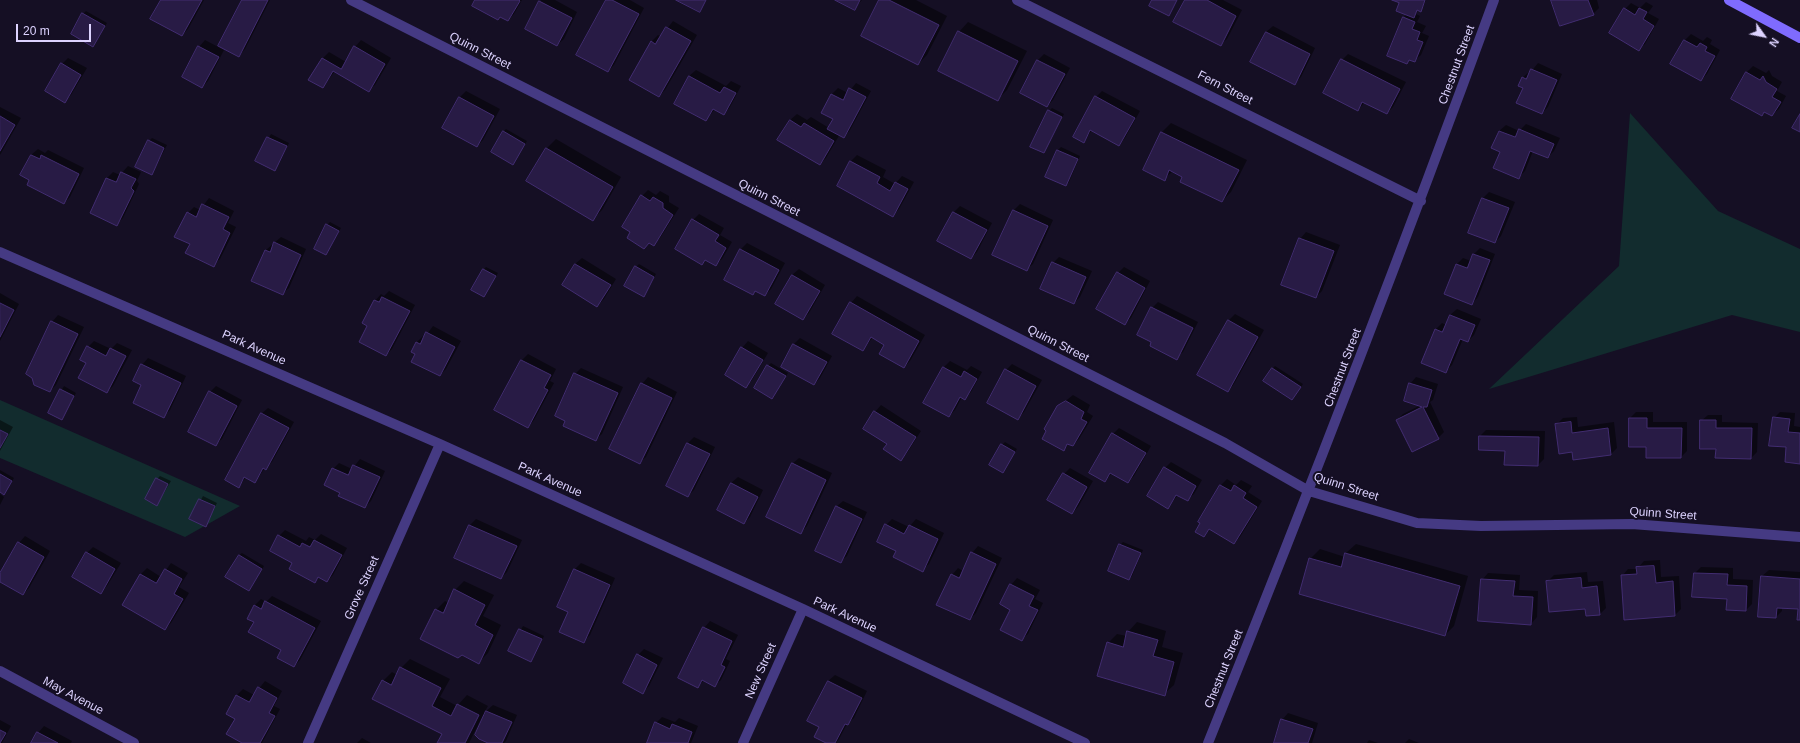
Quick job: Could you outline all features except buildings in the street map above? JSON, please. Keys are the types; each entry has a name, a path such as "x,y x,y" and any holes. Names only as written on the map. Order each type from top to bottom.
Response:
{"street":[{"name":"Quinn Street","path":"351,0 1210,436 1309,491 1417,523 1481,526 1632,524 1800,537"},
{"name":"Fern Street","path":"1017,0 1421,201"},
{"name":"Chestnut Street","path":"1208,743 1309,491 1421,201 1494,0"},
{"path":"1729,0 1800,38"},
{"name":"Park Avenue","path":"0,252 440,444 803,609 1085,743"},
{"name":"Grove Street","path":"308,743 440,444"},
{"name":"New Street","path":"743,743 803,609"},
{"name":"May Avenue","path":"0,671 134,743"}],"green space":[{"path":"1630,113 1718,211 1800,249 1800,332 1732,315 1489,389 1619,266"},
{"path":"0,400 240,506 185,537 0,458"}]}
